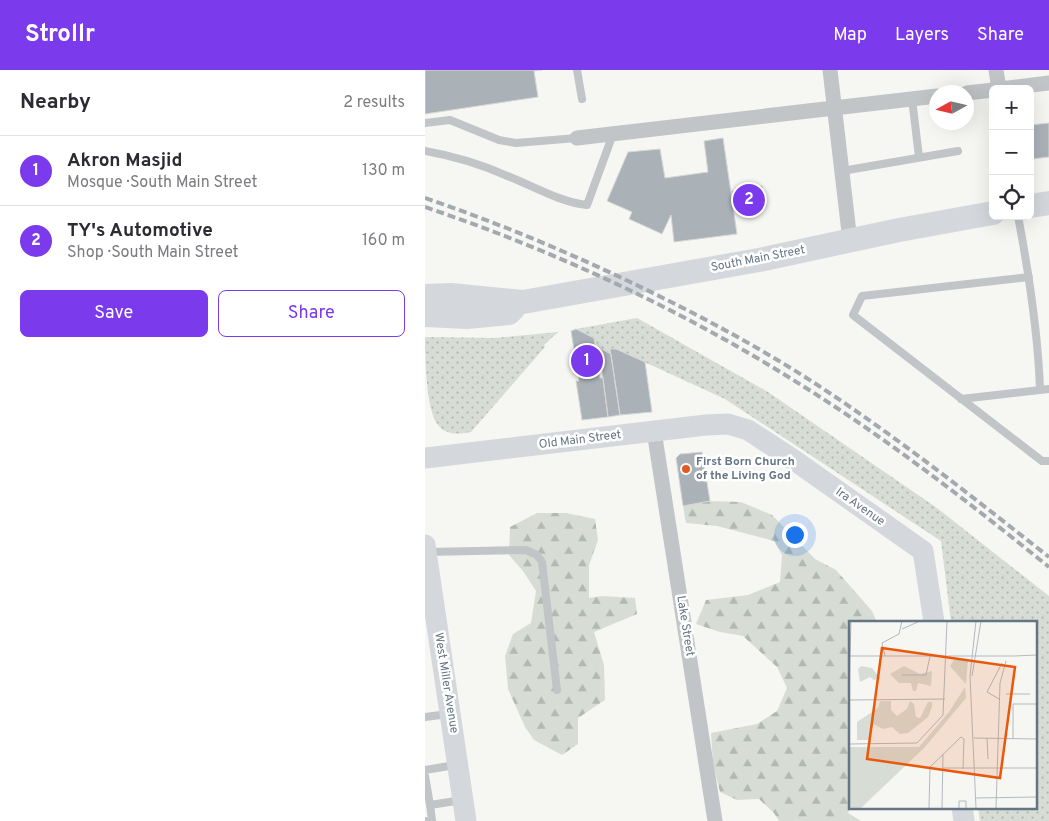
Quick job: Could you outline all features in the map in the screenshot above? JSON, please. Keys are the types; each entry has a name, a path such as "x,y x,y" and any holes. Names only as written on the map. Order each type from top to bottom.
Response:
{"main road":[{"path":"1034,205 1049,203"},
{"name":"South Main Street","path":"425,296 451,295 523,302 680,274 989,213"},
{"name":"South Main Street","path":"425,315 467,317 509,313 523,302"},
{"name":"Old Main Street","path":"425,458 720,424 735,425"},
{"name":"Ira Avenue","path":"735,425 748,430 794,460 923,551 934,621"},
{"name":"West Miller Avenue","path":"425,548 430,610 450,714 467,821"},
{"path":"962,808 964,821"}],"street":[{"path":"830,70 851,241"},
{"path":"997,70 999,85"},
{"path":"1032,85 1049,83"},
{"path":"974,92 989,90"},
{"path":"577,138 929,97"},
{"name":"Lake Street","path":"655,431 715,821"}],"lane":[{"path":"577,70 582,99"},
{"path":"912,99 919,157"},
{"path":"425,123 450,120 499,140 516,143 577,138"},
{"path":"425,151 471,162 571,203 587,205 613,134"},
{"path":"842,170 958,150"},
{"path":"961,400 1045,389 1019,220"},
{"path":"1029,277 862,296 853,315 961,400 1043,461 1049,461"},
{"path":"425,548 526,550 537,555 542,562 557,690"},
{"path":"425,717 450,714"},
{"path":"425,770 458,765"},
{"path":"425,776 432,820 427,821"},
{"path":"430,805 463,800"}],"green space":[{"path":"637,318 768,392 937,508 1049,596 1049,821 980,821 978,808 1037,808 1037,621 951,621 941,541 725,399 616,349 610,349 611,354 600,348 594,338 576,329"},
{"path":"558,332 544,345 545,347 471,432 449,433 438,425 434,418 429,396 425,337 495,338"},
{"path":"710,501 741,502 772,515 815,559 836,570 872,611 877,621 849,621 850,808 848,813 861,821 779,821 774,813 759,799 737,800 720,792 713,764 711,733 757,724 777,711 787,688 777,667 743,636 720,632 696,624 706,600 748,595 780,582 782,555 774,541 717,526 686,523 683,506"},
{"path":"537,513 566,513 595,519 598,540 589,565 589,598 602,596 635,598 637,614 594,632 604,665 605,700 578,718 578,744 562,755 534,740 525,727 508,689 505,656 513,634 531,623 536,591 523,571 509,555 510,527"}],"building":[{"path":"425,70 542,70 534,71 538,97 425,114"},
{"path":"1049,123 1049,157 1034,159 1034,125"},
{"path":"723,138 737,234 674,242 671,215 662,234 629,219 632,212 607,201 628,152 660,149 665,178 708,172 704,141"},
{"path":"762,186 766,207 736,212 732,191"},
{"path":"576,329 594,338 600,378 603,378 608,417 582,420 576,381 579,381 571,331"},
{"path":"599,348 611,354 620,415 608,417"},
{"path":"610,349 616,349 645,362 652,412 620,415"},
{"path":"702,452 710,501 683,506 676,458 680,454"}],"railway":[{"path":"425,198 513,230 599,267 761,350 822,388 880,428 1049,557"},
{"path":"425,207 566,261 658,304 747,352 824,399 890,445 1049,567"}],"place":[{"name":"TY's Automotive","path":"749,200"},
{"name":"Akron Masjid","path":"587,361"},
{"name":"First Born Church of the Living God","path":"686,469"}]}
